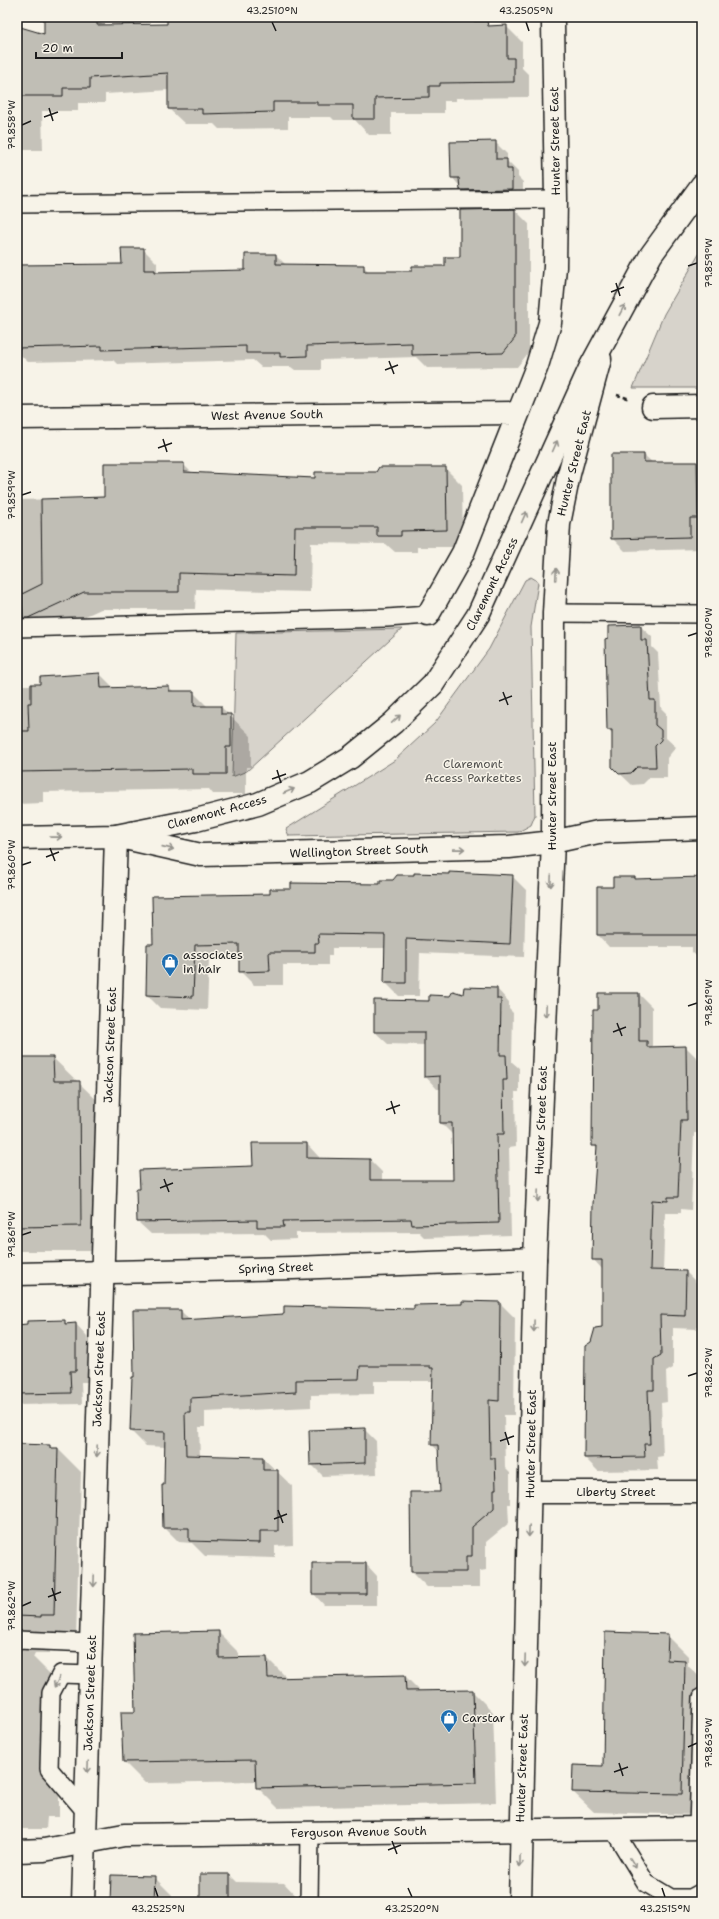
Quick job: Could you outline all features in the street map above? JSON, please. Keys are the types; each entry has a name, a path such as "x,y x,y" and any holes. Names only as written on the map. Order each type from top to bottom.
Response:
{"street":[{"name":"Hunter Street East","path":"428,615 463,553 517,412 537,366 550,322 555,267 556,198 553,24"},
{"name":"Claremont Access","path":"116,836 196,820 258,804 310,782 351,757 393,723 433,684 478,616 591,366 651,255 702,185"},
{"name":"Hunter Street East","path":"520,1902 535,1259 553,842 554,613 559,524 569,474 604,344"},
{"path":"653,407 702,406"},
{"name":"West Avenue South","path":"17,418 517,412"},
{"name":"Wellington Street South","path":"17,838 116,836 201,855 510,847 553,842 598,832 702,828"},
{"name":"Jackson Street East","path":"83,1902 102,1272 111,1048 116,836"},
{"name":"Spring Street","path":"17,1274 293,1268 535,1259"},
{"name":"Liberty Street","path":"530,1492 702,1492"},
{"name":"Ferguson Avenue South","path":"17,1851 44,1850 85,1841 124,1835 700,1828"}],"lane":[{"path":"17,204 556,198"},
{"path":"554,613 702,614"},
{"path":"17,628 386,618 428,615"},
{"path":"17,1640 92,1643"},
{"path":"86,1812 49,1769 51,1693 61,1674 91,1675"},
{"path":"700,1828 702,1697"},
{"path":"613,1830 646,1883 671,1898 691,1898 702,1892"},
{"path":"309,1902 310,1833"}],"green space":[{"path":"702,249 702,388 633,388 664,314"},
{"name":"Claremont Access Parkettes","path":"531,577 538,583 531,627 535,815 531,825 518,832 289,836 286,829 395,760 435,723 489,649 525,580"},
{"path":"402,629 247,771 232,777 236,633"}],"building":[{"path":"167,17 441,17 441,22 487,21 488,26 507,25 507,58 514,58 514,82 440,83 440,86 429,86 429,97 375,98 375,119 353,119 353,105 317,105 317,102 273,102 273,112 202,114 202,109 168,109 168,73 90,78 90,88 63,88 63,96 17,96 17,26 44,34 44,18 97,18 97,25 167,24"},
{"path":"496,141 496,159 507,159 507,169 512,169 512,189 460,190 459,178 451,178 450,142"},
{"path":"515,209 515,338 503,353 412,355 412,343 307,346 307,356 280,357 280,353 246,353 246,346 102,350 102,346 17,348 17,265 122,264 121,248 144,248 144,270 155,270 155,272 245,270 245,254 276,254 276,264 364,265 364,271 412,271 412,266 445,266 445,257 460,257 460,210"},
{"path":"611,454 644,454 644,462 697,462 698,518 690,518 690,537 611,539"},
{"path":"104,463 184,463 184,472 315,478 315,472 376,472 379,467 446,467 447,530 401,531 401,536 377,536 377,527 295,527 294,576 179,573 179,592 84,592 28,618 23,618 22,594 42,584 41,499 104,497"},
{"path":"641,625 641,640 647,640 650,700 655,700 655,725 661,730 661,740 655,746 656,767 637,767 631,773 619,774 612,767 612,730 607,730 605,639 608,638 608,626"},
{"path":"100,673 101,688 169,686 169,691 194,691 194,706 221,706 221,714 231,714 231,747 226,747 226,774 192,774 192,769 17,772 17,731 29,731 28,703 31,703 31,684 40,684 40,677"},
{"path":"449,872 513,875 510,944 406,939 406,983 384,983 385,935 318,934 319,943 315,943 315,952 269,952 270,971 239,972 239,944 195,945 193,997 146,995 147,944 153,944 152,896 270,894 270,889 291,889 291,883 380,884 380,880 393,880 397,875 414,875 414,873 449,874"},
{"path":"613,877 635,877 635,879 702,877 702,935 597,935 597,887 613,887"},
{"path":"464,987 497,988 497,999 501,999 500,1055 506,1055 507,1080 503,1080 504,1134 497,1134 499,1223 412,1225 411,1219 283,1221 284,1227 257,1227 257,1220 137,1222 136,1189 140,1189 139,1170 253,1166 252,1143 307,1143 307,1158 370,1159 370,1180 453,1180 452,1123 440,1123 440,1076 424,1077 424,1032 374,1032 374,1000 429,1001 429,995 450,996 453,991 463,994"},
{"path":"598,993 639,993 639,1041 647,1041 647,1047 686,1046 687,1120 681,1120 678,1197 668,1197 668,1201 652,1200 650,1270 686,1271 685,1316 660,1315 661,1355 654,1359 654,1390 648,1390 650,1444 644,1444 645,1457 584,1458 585,1346 591,1342 595,1328 602,1327 602,1260 592,1260 593,1204 597,1146 592,1146 593,1010 598,1010"},
{"path":"17,1057 53,1057 54,1081 80,1081 81,1226 17,1227"},
{"path":"462,1301 500,1302 499,1401 489,1400 490,1458 495,1458 496,1489 494,1489 494,1508 472,1527 472,1556 466,1556 466,1572 411,1572 410,1492 440,1492 438,1445 431,1445 433,1368 430,1368 430,1366 360,1366 359,1379 296,1380 296,1392 190,1398 190,1412 185,1412 186,1455 263,1457 263,1470 278,1470 278,1531 260,1531 260,1543 189,1541 189,1528 163,1528 162,1485 164,1485 165,1432 130,1431 132,1377 134,1377 133,1310 181,1310 181,1320 284,1314 284,1306 414,1309 414,1305 462,1304"},
{"path":"65,1320 65,1324 76,1323 76,1371 70,1371 71,1393 17,1394 17,1325 27,1324 27,1321"},
{"path":"365,1428 365,1463 310,1465 309,1430"},
{"path":"17,1444 50,1445 50,1448 58,1448 54,1615 41,1615 41,1617 17,1616"},
{"path":"312,1563 366,1563 366,1594 312,1594"},
{"path":"219,1631 219,1658 267,1657 268,1678 405,1675 406,1691 473,1690 476,1783 256,1788 255,1760 123,1762 121,1712 135,1712 133,1633"},
{"path":"605,1632 668,1634 667,1660 685,1661 682,1794 572,1792 573,1765 603,1766"},
{"path":"200,1874 230,1874 230,1902 200,1902"},
{"path":"111,1875 155,1876 154,1902 110,1902"}],"place":[{"name":"associates in hair","path":"170,977"},
{"name":"Carstar","path":"449,1733"}]}
